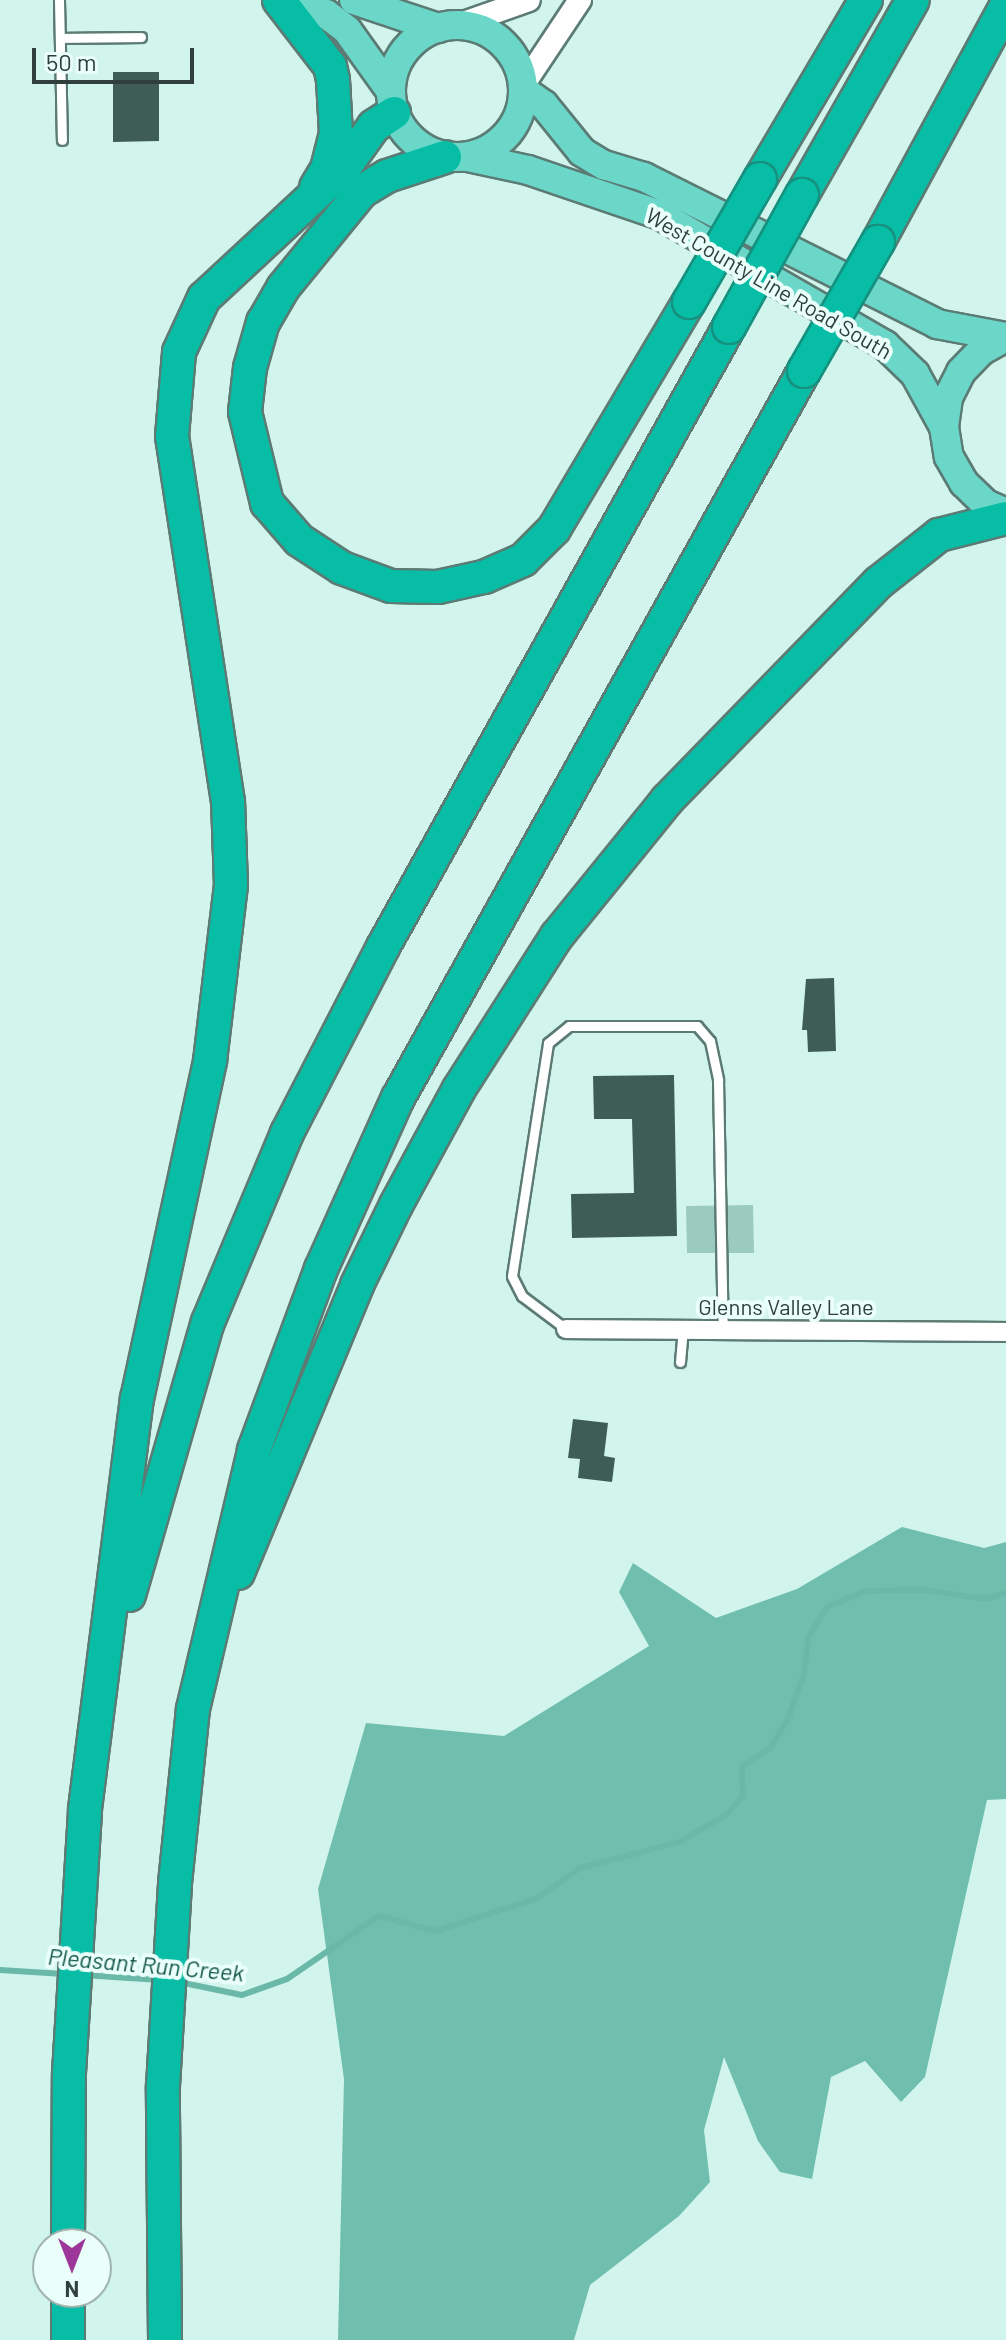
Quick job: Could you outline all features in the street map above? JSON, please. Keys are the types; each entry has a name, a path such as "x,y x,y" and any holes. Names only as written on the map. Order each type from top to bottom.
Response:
{"highway":[{"path":"280,0 330,66 333,80 336,133 327,169 311,195"},
{"path":"456,157 387,176 346,208 263,322 250,368 245,412 267,503 299,540 342,568 391,586 438,587 484,577 523,560 554,529 866,0"},
{"path":"85,1809 128,1602 155,1499 208,1322 287,1133 383,947 913,0"},
{"path":"165,2340 163,2086 175,1883 193,1709 254,1450 358,1183 398,1098 878,242 1006,6"},
{"path":"68,2228 69,2073 85,1809 137,1399 210,1061 231,886 228,802 178,487 173,396 179,352 204,298 311,195 344,168 392,102"},
{"path":"206,1649 357,1285 459,1089 512,1001 667,800 878,583 939,535 1006,516"},
{"path":"68,2308 68,2340"}],"main road":[{"path":"280,0 326,14 347,30 414,141 456,157 502,141 514,127 524,87 509,49 478,28 448,26 354,0"},
{"path":"392,102 404,51 448,26"},
{"name":"West County Line Road South","path":"524,87 544,105 582,152 604,165 644,177 937,324 1006,337"},
{"name":"West County Line Road South","path":"456,157 528,170 660,215 885,345 915,374 944,427"},
{"path":"1006,337 981,351 961,372 948,398 944,427 949,457 964,483 986,504 1006,516"}],"street":[{"path":"448,26 529,0"},
{"path":"524,87 580,0"},
{"name":"Glenns Valley Lane","path":"566,1329 1006,1332"}],"lane":[{"path":"59,0 62,140"},
{"path":"60,38 141,37"},
{"path":"566,1329 522,1296 512,1276 548,1043 569,1026 697,1026 710,1041 718,1080 723,1331"},
{"path":"680,1362 683,1330"}],"green space":[{"path":"753,1205 754,1253 687,1253 686,1206"},
{"path":"902,1527 984,1548 1006,1542 1006,1799 987,1800 925,2077 901,2102 865,2061 831,2077 812,2179 780,2172 758,2141 724,2057 704,2130 710,2182 679,2216 590,2285 574,2340 338,2340 344,2079 318,1889 366,1723 504,1736 649,1646 619,1592 633,1563 716,1618 797,1589"}],"building":[{"path":"113,72 159,72 159,141 113,142"},
{"path":"834,978 836,1051 808,1052 807,1030 802,1030 806,979"},
{"path":"674,1075 677,1236 572,1238 571,1194 634,1193 632,1119 594,1119 593,1076"},
{"path":"573,1419 608,1423 604,1456 615,1458 612,1482 578,1478 580,1459 568,1458"}],"waterway":[{"name":"Pleasant Run Creek","path":"179,1982 242,1995 287,1979 379,1916 435,1931 536,1899 580,1868 679,1842 726,1815 743,1796 742,1767 771,1747 788,1719 804,1673 808,1638 827,1607 865,1591 925,1590 985,1599 1006,1593"},
{"name":"Pleasant Run Creek","path":"0,1970 64,1974"},
{"name":"Pleasant Run Creek","path":"83,1975 160,1980"}]}
